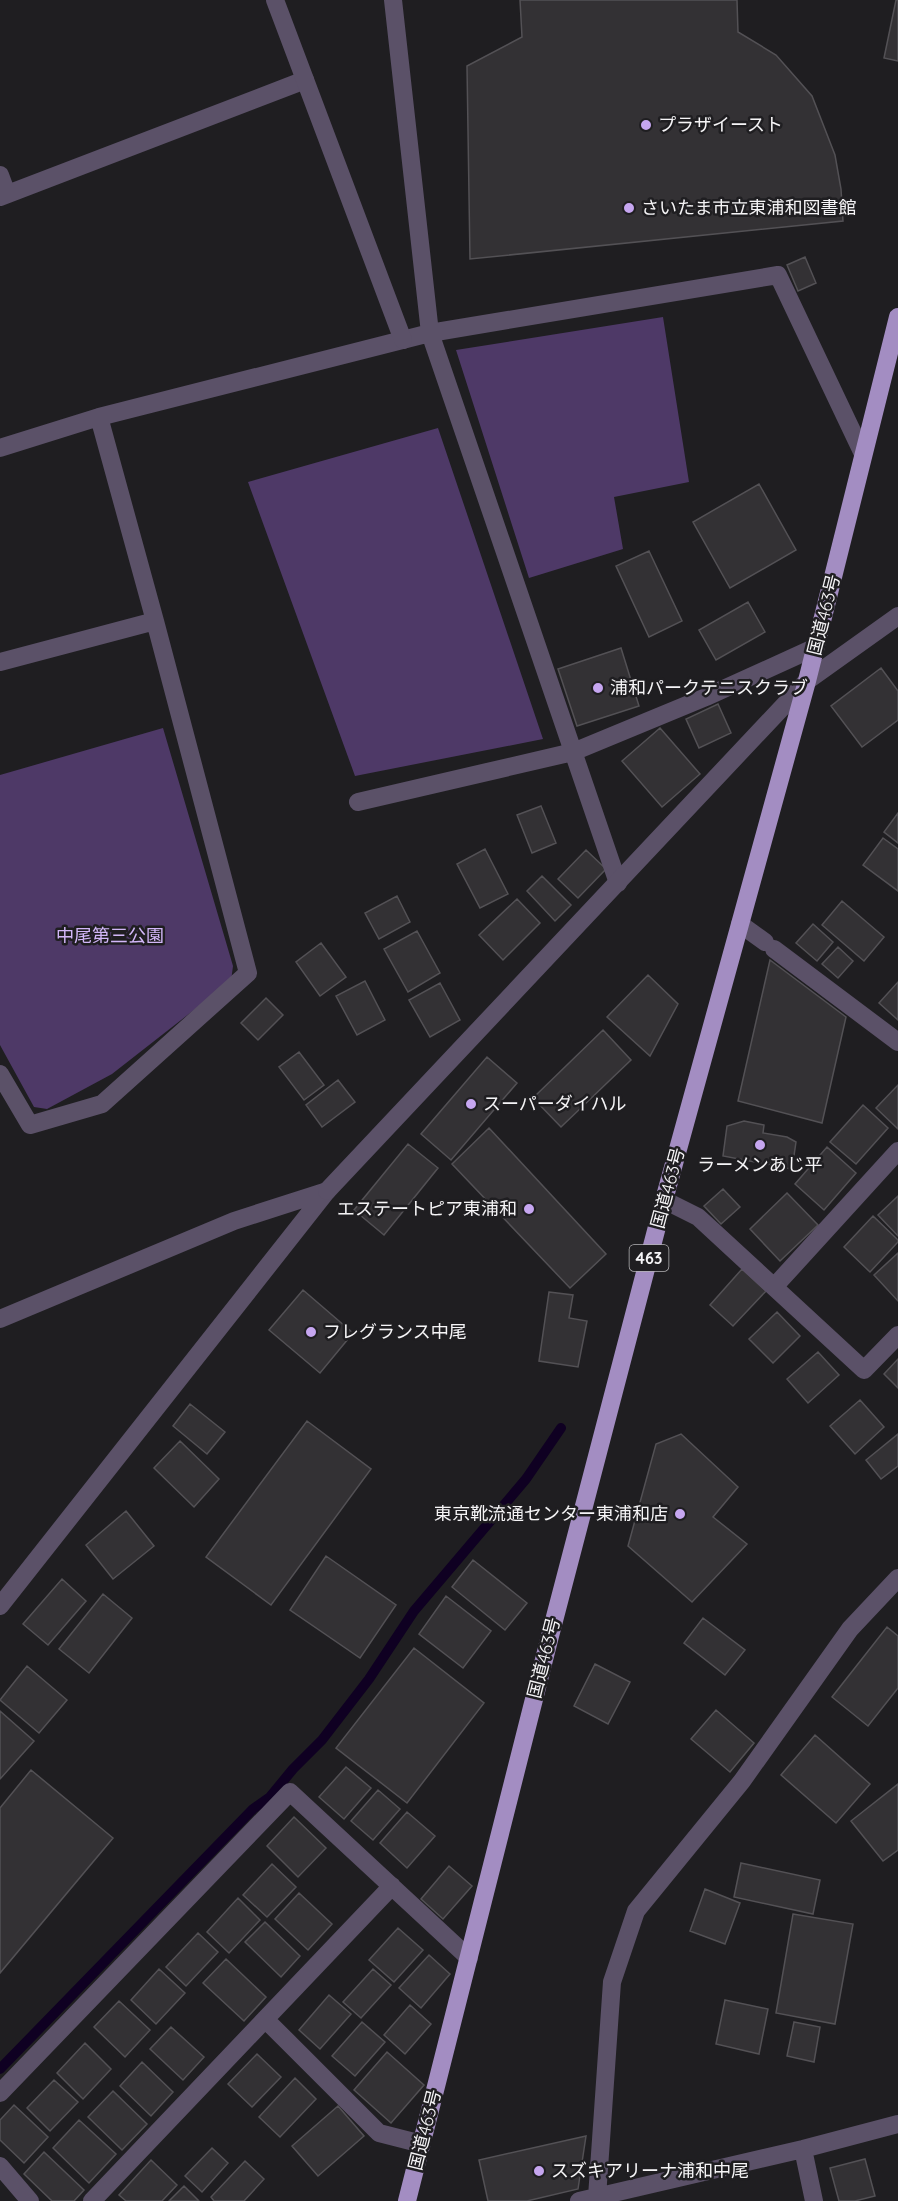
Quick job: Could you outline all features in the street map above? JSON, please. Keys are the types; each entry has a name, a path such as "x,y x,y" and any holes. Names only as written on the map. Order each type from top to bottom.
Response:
{"highway":[{"name":"国道463号","path":"407,2201 550,1636 664,1200 807,681 898,317"}],"street":[{"path":"275,0 402,340"},
{"path":"393,0 430,333 618,883"},
{"path":"0,175 3,195 305,80"},
{"path":"0,448 99,417 430,333 778,275 863,454"},
{"path":"0,1074 30,1125 102,1104 248,973 99,417"},
{"path":"0,1606 327,1191 807,681 898,616"},
{"path":"0,662 155,621"},
{"path":"358,802 573,752 706,697 816,646"},
{"path":"740,924 898,1042"},
{"path":"774,1287 898,1151"},
{"path":"0,1319 234,1221 327,1191"},
{"path":"664,1200 698,1217 864,1370 898,1335"},
{"path":"597,2197 612,1982 636,1911 742,1781 850,1629 897,1581"},
{"path":"0,2093 290,1792 469,1958"},
{"path":"92,2201 392,1886"},
{"path":"265,2019 379,2133 422,2144"},
{"path":"579,2201 898,2124"},
{"path":"802,2149 814,2201"},
{"path":"0,2166 30,2201"}],"green space":[{"path":"663,317 689,482 614,497 623,549 529,578 456,350"},
{"path":"438,428 543,739 355,776 248,482"},
{"name":"中尾第三公園","path":"163,728 233,966 231,981 112,1074 47,1109 34,1107 0,1045 0,775"}],"building":[{"name":"プラザイースト","path":"520,0 737,0 738,32 776,55 812,96 835,155 841,189 843,221 470,259 467,66 522,37"},
{"path":"896,0 898,0 898,61 884,58"},
{"path":"805,257 816,283 798,291 787,265"},
{"path":"759,484 796,550 730,588 693,522"},
{"path":"649,551 682,621 649,637 616,566"},
{"path":"748,602 765,632 716,660 699,630"},
{"path":"621,648 639,706 577,726 558,669"},
{"path":"881,668 898,691 898,720 862,747 831,706"},
{"path":"718,704 731,733 699,748 686,719"},
{"path":"660,728 700,774 662,807 622,761"},
{"path":"541,806 556,843 532,853 517,815"},
{"path":"898,813 898,843 884,832"},
{"path":"883,838 898,849 898,891 863,865"},
{"path":"485,849 508,894 480,908 457,864"},
{"path":"586,850 606,869 578,898 558,879"},
{"path":"542,876 571,905 555,921 527,891"},
{"path":"397,896 410,922 379,939 365,913"},
{"path":"517,899 540,923 503,960 479,935"},
{"path":"842,901 884,937 864,961 822,925"},
{"path":"813,924 833,942 817,961 796,943"},
{"path":"417,931 440,973 408,992 384,949"},
{"path":"321,943 346,977 320,996 296,962"},
{"path":"838,947 853,961 838,978 822,964"},
{"path":"770,960 846,1017 822,1123 738,1101"},
{"path":"648,975 678,1004 650,1056 607,1017"},
{"path":"365,981 385,1020 357,1035 336,996"},
{"path":"898,982 898,1020 879,1003"},
{"path":"440,983 460,1020 430,1037 409,1000"},
{"path":"266,998 283,1015 258,1040 241,1023"},
{"path":"603,1030 631,1060 561,1127 533,1098"},
{"path":"299,1052 324,1085 304,1100 279,1067"},
{"path":"487,1057 517,1083 451,1160 421,1134"},
{"path":"338,1080 355,1102 322,1127 306,1105"},
{"path":"898,1085 898,1129 876,1108"},
{"path":"863,1105 888,1128 856,1164 830,1142"},
{"path":"744,1121 764,1125 763,1133 787,1137 796,1142 792,1169 723,1156 727,1126"},
{"name":"エステートピア東浦和","path":"489,1128 606,1254 570,1288 452,1164"},
{"path":"408,1144 438,1168 384,1235 354,1210"},
{"path":"827,1147 856,1173 824,1210 795,1184"},
{"path":"723,1189 740,1207 721,1224 704,1206"},
{"path":"787,1193 818,1225 780,1261 750,1229"},
{"path":"898,1196 898,1236 878,1215"},
{"path":"873,1216 898,1242 870,1272 844,1247"},
{"path":"898,1253 898,1301 874,1275"},
{"path":"742,1269 766,1291 733,1326 710,1305"},
{"name":"フレグランス中尾","path":"303,1290 353,1333 320,1373 269,1330"},
{"path":"549,1292 573,1295 569,1318 587,1321 578,1367 539,1361"},
{"path":"777,1312 800,1336 773,1363 749,1339"},
{"path":"818,1352 839,1375 808,1403 787,1379"},
{"path":"898,1359 898,1388 884,1374"},
{"path":"860,1400 884,1427 855,1454 830,1426"},
{"path":"190,1404 225,1432 207,1454 173,1426"},
{"path":"307,1421 371,1469 271,1605 206,1557"},
{"path":"681,1434 738,1487 713,1517 747,1544 692,1602 628,1546 656,1444"},
{"path":"898,1434 898,1466 881,1479 866,1460"},
{"path":"180,1441 219,1479 194,1507 154,1468"},
{"path":"126,1511 154,1546 113,1579 86,1545"},
{"path":"326,1556 396,1605 360,1658 290,1610"},
{"path":"473,1560 527,1603 505,1630 452,1587"},
{"path":"62,1579 86,1601 48,1645 23,1624"},
{"path":"103,1594 132,1618 89,1673 59,1649"},
{"path":"446,1596 491,1631 463,1668 419,1634"},
{"path":"703,1618 745,1650 725,1675 684,1643"},
{"path":"887,1627 898,1636 898,1688 868,1726 832,1697"},
{"path":"414,1648 484,1703 407,1803 336,1748"},
{"path":"595,1664 630,1682 608,1724 574,1706"},
{"path":"27,1666 67,1700 39,1733 0,1700"},
{"path":"716,1710 754,1743 730,1772 691,1739"},
{"path":"0,1711 34,1741 0,1779"},
{"path":"815,1735 870,1784 836,1823 781,1775"},
{"path":"346,1767 371,1788 344,1819 319,1797"},
{"path":"31,1770 113,1838 0,1973 0,1808"},
{"path":"898,1784 898,1850 883,1861 851,1821"},
{"path":"378,1790 400,1809 373,1840 351,1821"},
{"path":"407,1812 435,1836 407,1868 380,1843"},
{"path":"294,1817 326,1848 298,1877 267,1846"},
{"path":"741,1863 820,1880 813,1914 734,1897"},
{"path":"272,1864 296,1887 267,1917 243,1895"},
{"path":"449,1866 472,1886 443,1919 421,1899"},
{"path":"705,1889 740,1903 725,1944 690,1931"},
{"path":"299,1893 332,1924 308,1950 275,1919"},
{"path":"238,1898 260,1920 229,1953 207,1932"},
{"path":"793,1914 853,1924 835,2024 776,2013"},
{"path":"265,1922 300,1956 281,1977 245,1942"},
{"path":"398,1928 423,1950 394,1982 369,1960"},
{"path":"198,1933 218,1952 186,1986 166,1967"},
{"path":"429,1955 450,1974 421,2008 399,1988"},
{"path":"226,1959 266,1997 244,2021 203,1983"},
{"path":"159,1969 185,1993 156,2024 131,2000"},
{"path":"373,1969 391,1985 361,2018 343,2002"},
{"path":"329,1995 351,2014 320,2049 299,2030"},
{"path":"725,2000 768,2009 759,2054 716,2044"},
{"path":"119,2001 150,2030 125,2057 94,2027"},
{"path":"410,2005 431,2024 405,2054 384,2035"},
{"path":"362,2022 385,2042 355,2076 332,2056"},
{"path":"794,2022 820,2027 814,2062 787,2056"},
{"path":"171,2027 204,2057 183,2080 150,2049"},
{"path":"85,2043 111,2069 83,2099 57,2073"},
{"path":"387,2052 424,2085 391,2123 354,2090"},
{"path":"257,2054 281,2077 252,2107 228,2084"},
{"path":"142,2062 173,2092 151,2116 120,2086"},
{"path":"295,2078 316,2099 280,2137 259,2117"},
{"path":"54,2080 78,2102 50,2131 27,2108"},
{"path":"113,2091 147,2124 122,2150 88,2117"},
{"path":"14,2105 48,2137 24,2163 0,2140 0,2120"},
{"path":"338,2106 364,2136 318,2176 292,2146"},
{"path":"79,2120 116,2154 89,2183 53,2148"},
{"path":"586,2136 578,2189 527,2201 488,2201 479,2160"},
{"path":"212,2148 228,2163 202,2192 185,2176"},
{"path":"44,2152 84,2190 74,2201 52,2201 24,2174"},
{"path":"865,2159 875,2196 855,2201 839,2201 830,2168"},
{"path":"151,2160 177,2185 162,2201 126,2201 119,2195"},
{"path":"245,2161 264,2179 244,2201 214,2201 211,2197"},
{"path":"184,2186 199,2201 169,2201"}],"waterway":[{"path":"0,2069 253,1809 270,1797 293,1769 322,1740 369,1679 414,1611 526,1479 561,1428"}],"place":[{"name":"プラザイースト","path":"646,125"},
{"name":"さいたま市立東浦和図書館","path":"629,208"},
{"name":"浦和パークテニスクラブ","path":"598,688"},
{"name":"スーパーダイハル","path":"471,1104"},
{"name":"ラーメンあじ平","path":"760,1145"},
{"name":"エステートピア東浦和","path":"529,1209"},
{"name":"フレグランス中尾","path":"311,1332"},
{"name":"東京靴流通センター東浦和店","path":"680,1514"},
{"name":"スズキアリーナ浦和中尾","path":"539,2171"}]}
